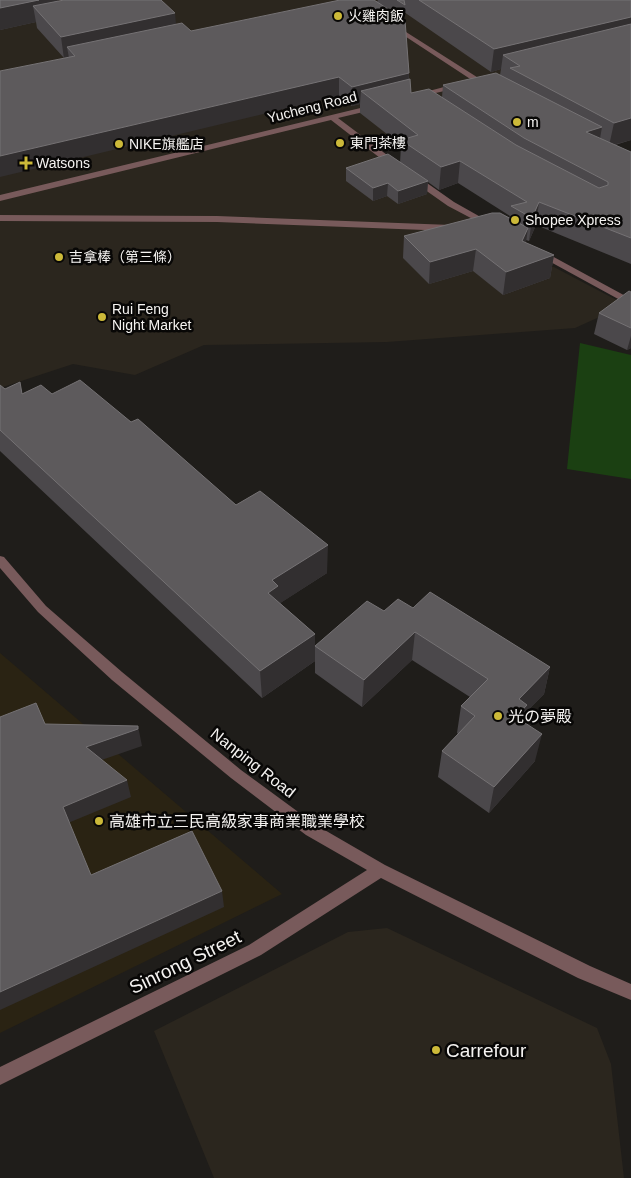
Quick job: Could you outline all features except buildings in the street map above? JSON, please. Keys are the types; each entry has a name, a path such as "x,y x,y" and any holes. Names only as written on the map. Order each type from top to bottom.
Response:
{"street":[{"path":"387,22 476,80 498,92"},
{"path":"406,98 494,76"},
{"name":"Yucheng Road","path":"0,198 388,103"},
{"path":"332,117 372,150 428,188 499,230 479,229"},
{"path":"0,218 217,219 460,228"},
{"path":"532,248 631,303"},
{"name":"Nanping Road","path":"0,560 56,623 236,774 311,830 380,870 559,960 631,992"},
{"name":"Sinrong Street","path":"0,1076 255,950 380,870"}],"shaded area":[{"path":"0,0 631,0 458,118 377,150 550,265 626,305 575,328 387,342 204,345 135,375 73,364 0,388"},
{"name":"高雄市立三民高級家事商業職業學校","path":"0,653 282,894 0,1033"},
{"path":"387,928 597,1028 611,1064 624,1178 214,1178 154,1031 348,932"}],"green space":[{"path":"580,343 631,355 631,479 567,469"}],"place":[{"name":"火雞肉飯","path":"338,16"},
{"name":"m","path":"517,122"},
{"name":"東門茶樓","path":"340,143"},
{"name":"NIKE旗艦店","path":"119,144"},
{"name":"Watsons","path":"26,163"},
{"name":"Shopee Xpress","path":"515,220"},
{"name":"吉拿棒（第三條）","path":"59,257"},
{"name":"Rui Feng Night Market","path":"102,317"},
{"name":"光の夢殿","path":"498,716"},
{"name":"高雄市立三民高級家事商業職業學校","path":"99,821"},
{"name":"Carrefour","path":"436,1050"}]}
